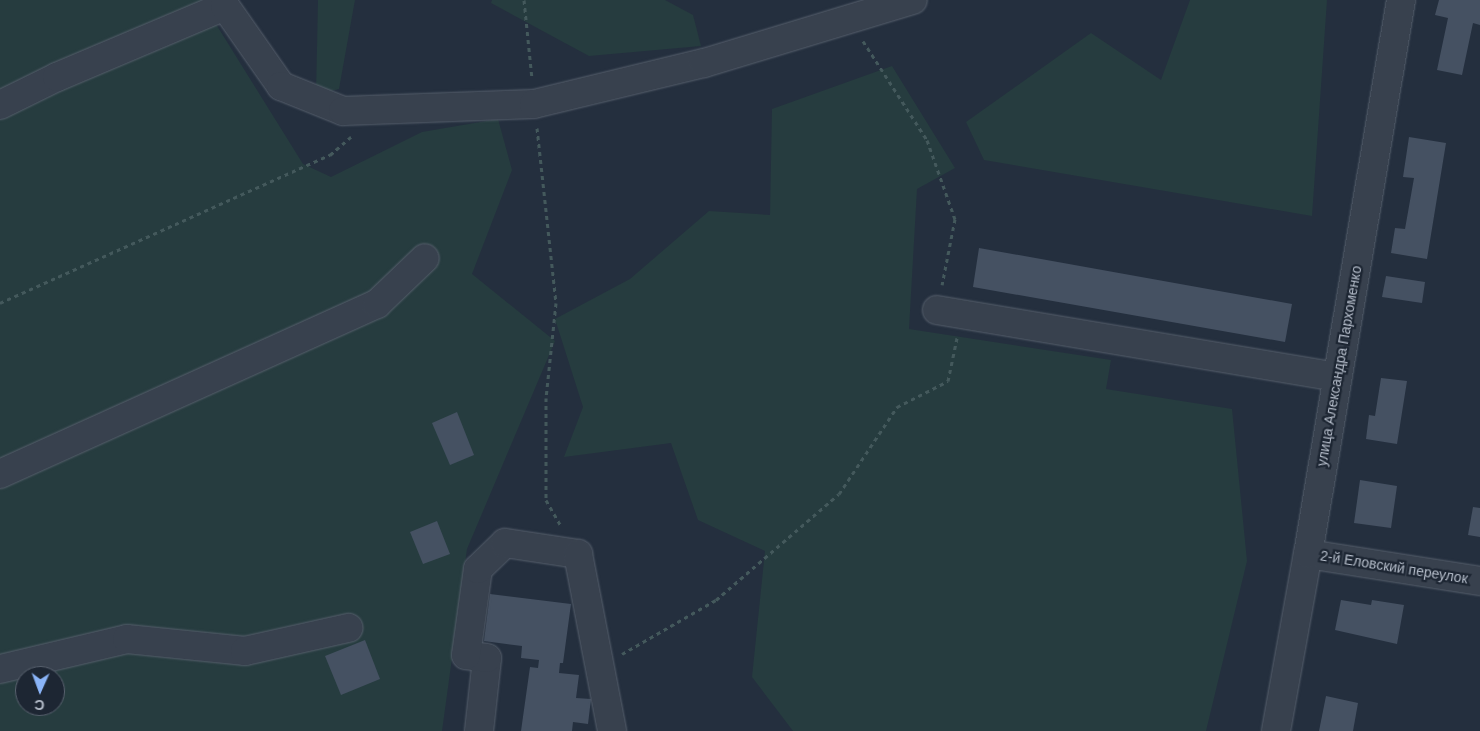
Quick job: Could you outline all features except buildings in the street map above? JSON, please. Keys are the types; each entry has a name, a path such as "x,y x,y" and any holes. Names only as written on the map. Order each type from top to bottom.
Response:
{"street":[{"path":"0,105 57,77 223,3 281,86 343,111 534,104 704,63 913,0"},
{"name":"улица Александра Пархоменко","path":"1276,731 1308,554 1401,0"},
{"path":"0,474 377,304 425,258"},
{"path":"950,312 1337,377"},
{"path":"479,731 487,658 466,655 478,569 505,543 578,554 612,731"},
{"name":"2-й Еловский переулок","path":"1308,554 1480,581"},
{"path":"0,668 127,639 245,651 348,628"}],"path":[{"path":"524,0 556,303 546,398 546,500 578,554"},
{"path":"600,667 716,600 839,494 897,407 948,381 954,219 927,140 850,20"},
{"path":"0,303 330,155 384,110"}],"green space":[{"path":"0,0 201,0 303,164 331,177 422,132 498,119 512,170 472,274 555,341 467,549 442,731 0,731"},
{"path":"318,0 355,0 339,89 316,95"},
{"path":"492,0 665,0 693,15 701,46 589,56 491,3"},
{"path":"1190,0 1327,0 1312,216 984,160 966,122 1091,33 1161,80"},
{"path":"892,66 955,168 917,189 909,329 1111,360 1106,389 1232,409 1247,561 1206,731 793,731 752,677 765,551 698,520 671,443 564,457 583,407 555,319 630,279 709,211 770,215 772,109"}]}
